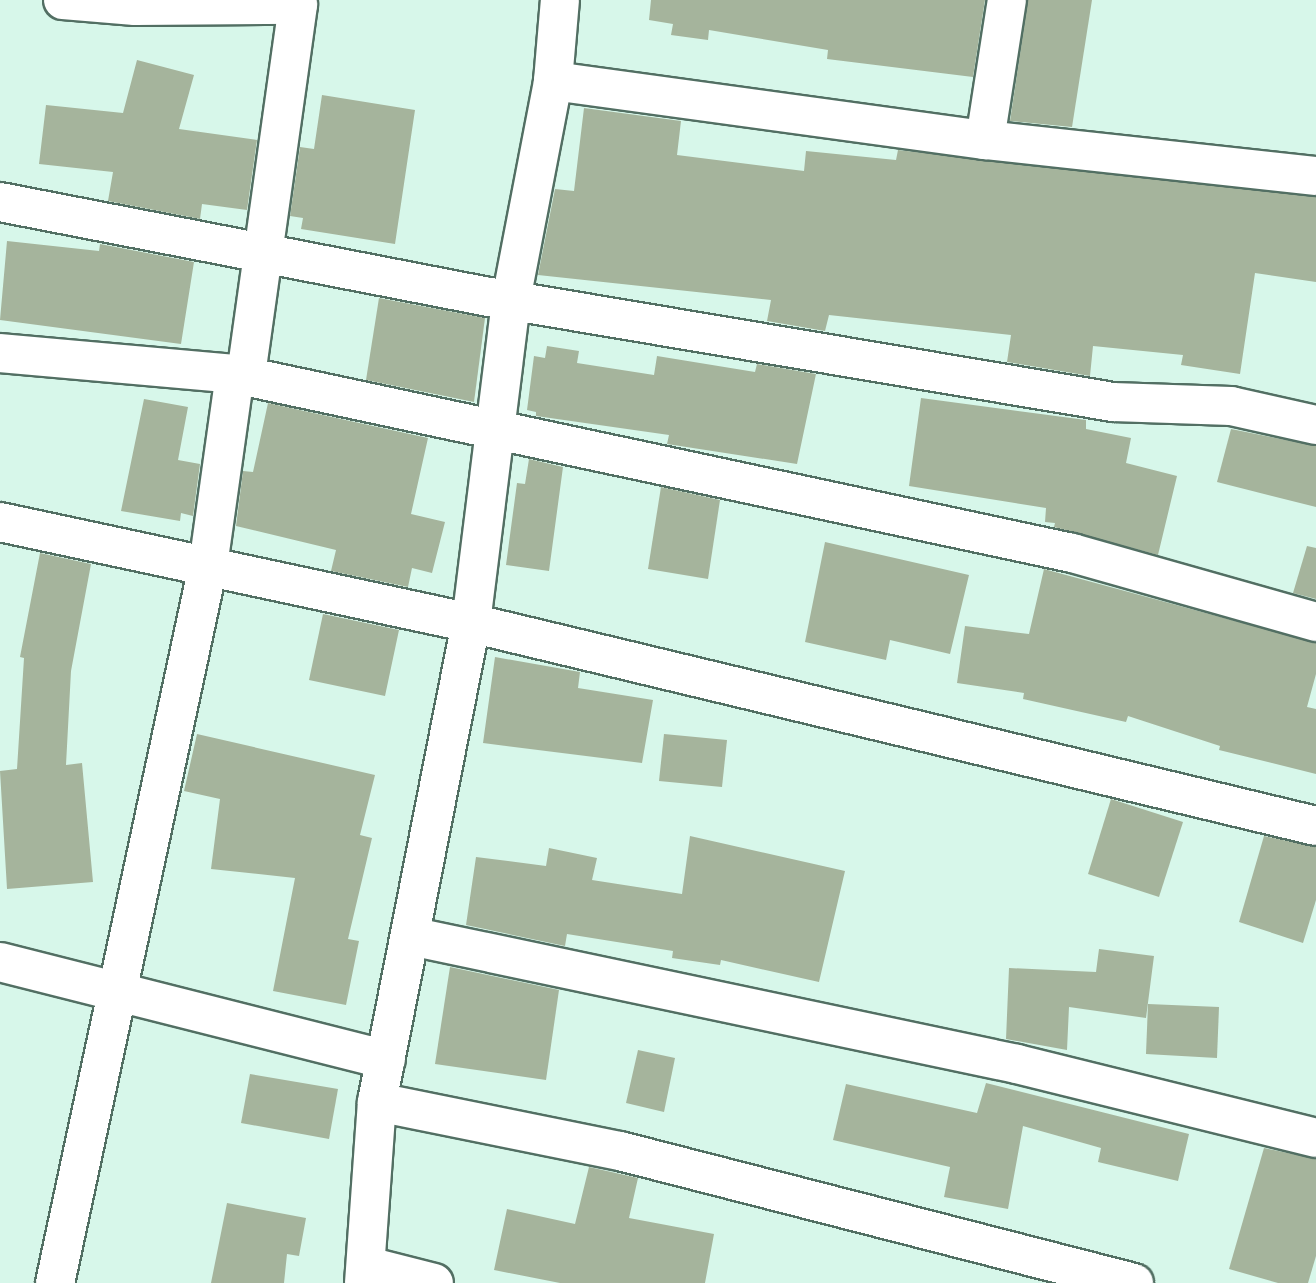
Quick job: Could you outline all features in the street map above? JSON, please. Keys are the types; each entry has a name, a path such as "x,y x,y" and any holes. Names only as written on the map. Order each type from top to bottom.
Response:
{"street":[{"path":"55,1283 208,566 262,253 299,2 135,6 63,0"},
{"path":"434,1283 366,1274 377,1102 471,623 511,300 553,81 560,0"},
{"path":"985,140 1007,0"},
{"path":"553,81 985,140 1316,176"},
{"path":"0,202 511,300 1113,402 1231,406 1316,425"},
{"path":"0,353 240,375 1072,552 1316,622"},
{"path":"0,522 471,623 1316,826"},
{"path":"410,936 1017,1064 1316,1138"},
{"path":"0,962 386,1060"},
{"path":"377,1102 620,1151 1135,1283"}],"building":[{"path":"651,0 985,0 973,77 827,59 828,50 709,30 708,40 671,35 673,24 649,20"},
{"path":"1028,0 1092,0 1072,127 1010,121"},
{"path":"137,60 194,75 179,129 257,140 247,210 202,204 200,219 108,201 113,172 39,164 46,105 123,113"},
{"path":"322,95 415,110 395,244 301,229 303,218 290,216 300,147 314,149"},
{"path":"584,108 681,121 677,155 804,171 806,151 896,160 898,150 1316,197 1316,282 1255,273 1240,374 1181,365 1183,355 1093,346 1090,376 1007,362 1011,335 829,315 825,331 767,321 771,300 538,275 555,189 574,191"},
{"path":"7,241 99,251 100,244 194,262 181,344 0,320"},
{"path":"379,298 485,318 474,402 366,380"},
{"path":"547,346 579,351 577,363 654,375 657,356 755,372 757,364 816,374 797,464 667,444 669,435 536,416 536,412 527,410 534,356 545,358"},
{"path":"921,398 1086,420 1086,429 1131,438 1126,463 1177,476 1158,555 1054,527 1055,523 1045,522 1046,508 909,486"},
{"path":"144,399 188,407 178,460 200,464 193,516 181,513 180,521 121,511"},
{"path":"268,403 428,438 411,514 445,522 432,573 412,568 408,587 331,571 336,550 236,526 243,471 253,472"},
{"path":"1231,429 1316,446 1316,507 1217,482"},
{"path":"529,459 563,467 549,571 506,565 517,483 525,484"},
{"path":"661,487 720,500 708,579 648,569"},
{"path":"825,542 969,575 950,654 890,640 886,660 805,642"},
{"path":"1307,546 1316,548 1316,599 1293,593"},
{"path":"40,553 91,564 71,671 66,765 82,763 93,882 7,889 0,771 17,769 24,658 20,657"},
{"path":"1044,569 1316,643 1316,674 1307,707 1316,709 1316,774 1219,750 1220,746 1128,716 1126,722 1023,699 1024,693 957,683 965,626 1029,634"},
{"path":"323,614 399,630 385,696 309,680"},
{"path":"495,657 580,672 578,688 653,700 642,763 483,743"},
{"path":"197,734 375,775 360,835 372,838 348,939 359,941 346,1005 273,991 295,878 211,869 220,799 184,791"},
{"path":"664,734 727,740 722,787 659,781"},
{"path":"1111,799 1183,822 1159,897 1088,874"},
{"path":"690,836 845,871 819,982 721,960 720,965 672,958 673,951 567,934 565,946 466,925 476,857 546,866 549,848 597,858 592,880 682,894"},
{"path":"1264,836 1316,847 1316,900 1303,943 1239,922"},
{"path":"1099,949 1154,956 1146,1018 1069,1007 1067,1050 1006,1039 1009,968 1096,972"},
{"path":"450,967 559,990 546,1080 435,1064"},
{"path":"1148,1004 1219,1007 1217,1058 1146,1054"},
{"path":"638,1050 675,1058 664,1112 626,1103"},
{"path":"250,1074 338,1089 329,1139 241,1123"},
{"path":"986,1083 1189,1134 1178,1181 1098,1162 1101,1148 1023,1126 1008,1209 944,1197 950,1167 833,1140 846,1084 977,1113"},
{"path":"1264,1148 1316,1159 1316,1256 1308,1283 1278,1283 1229,1269"},
{"path":"589,1167 638,1178 629,1218 714,1234 705,1283 560,1283 494,1270 507,1209 575,1224"},
{"path":"227,1203 306,1218 299,1256 287,1254 284,1283 211,1283"}]}
